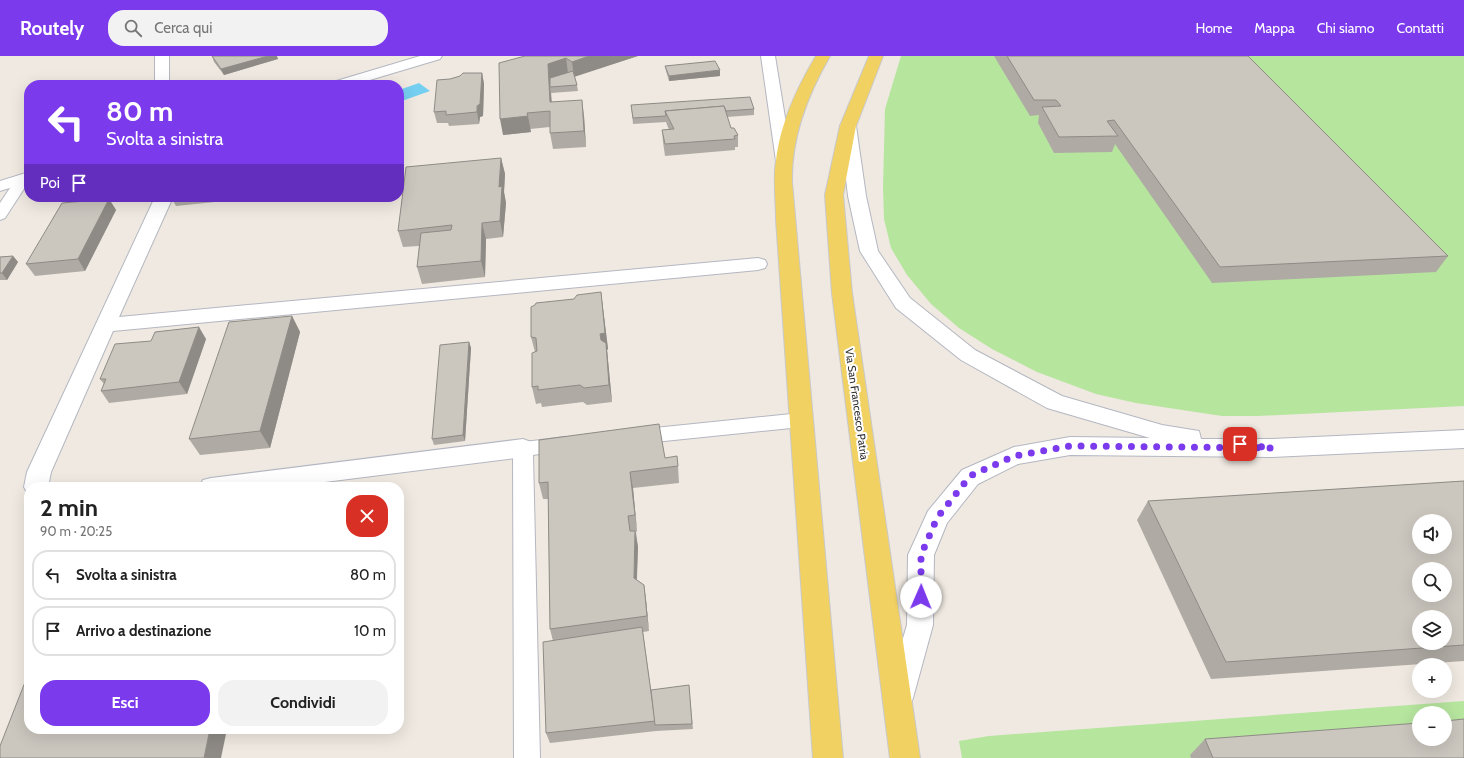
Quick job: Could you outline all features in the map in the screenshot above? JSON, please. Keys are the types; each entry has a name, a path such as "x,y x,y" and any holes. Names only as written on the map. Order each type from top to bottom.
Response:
{"main road":[{"path":"823,56 809,78 796,111 784,161 785,218 828,758"},
{"name":"Via San Francesco Patria","path":"876,56 848,126 834,195 842,293 905,758"}],"street":[{"path":"162,56 162,80"},
{"path":"355,80 435,56"},
{"path":"768,56 784,161"},
{"path":"848,126 857,196 869,251 903,303 968,356 1055,402 1162,433 1272,448"},
{"path":"0,186 24,179"},
{"path":"37,482 39,472 162,202"},
{"path":"107,325 758,264"},
{"path":"897,703 920,625 921,555 937,518 970,476 1014,456 1070,446 1272,448 1464,439"},
{"path":"251,482 523,448"}],"lane":[{"path":"0,215 24,181"},
{"path":"619,438 801,420"},
{"path":"527,758 523,448 579,442"}],"green space":[{"path":"901,56 1464,56 1464,406 1258,416 1222,416 1136,403 1096,394 1037,372 992,349 959,328 931,304 907,275 891,248 884,219 883,187 885,109"},
{"path":"1464,701 1464,758 962,758 959,741 989,736"}],"water":[{"path":"419,83 430,91 404,100 404,88"}],"building":[{"path":"212,56 268,56 221,69"},
{"path":"525,56 589,56 572,62 566,58 548,64 550,102 582,100 584,131 550,133 550,111 527,113 528,116 500,119 499,63"},
{"path":"1007,56 1248,56 1448,256 1220,267 1114,120 1107,121 1118,136 1059,137 1042,107 1061,106 1056,100 1034,100"},
{"path":"715,61 720,70 669,76 665,66"},
{"path":"573,71 577,85 550,87 550,78"},
{"path":"463,73 482,73 480,104 477,106 477,112 446,115 446,111 434,112 437,80 450,79 460,76"},
{"path":"750,97 754,109 726,111 724,106 665,111 666,116 633,118 631,105"},
{"path":"724,106 731,128 734,128 738,135 734,136 735,139 665,144 662,130 674,129 665,111"},
{"path":"501,158 499,187 502,186 500,221 482,223 481,261 417,267 421,233 451,230 452,225 398,231 402,202 404,202 406,167"},
{"path":"107,202 78,259 26,264 62,203"},
{"path":"13,256 2,273 0,273 0,257"},
{"path":"601,292 605,333 600,334 601,340 606,343 609,385 584,388 580,385 538,390 538,386 532,387 532,353 537,351 536,338 531,337 531,307 536,303 574,299 577,295"},
{"path":"292,316 260,431 189,439 229,322"},
{"path":"199,327 179,382 101,391 106,379 100,379 115,344 151,341 155,332"},
{"path":"469,342 463,435 432,439 440,345"},
{"path":"659,424 665,458 677,456 678,466 630,472 635,515 628,516 630,531 635,531 634,578 644,585 647,616 550,629 548,482 539,483 539,440"},
{"path":"1464,481 1464,645 1452,646 1452,610 1412,610 1412,649 1226,662 1148,501"},
{"path":"642,627 655,721 546,733 543,642"},
{"path":"24,685 24,734 209,734 204,758 0,758 0,746"},
{"path":"689,685 692,724 655,725 651,690"},
{"path":"1464,719 1464,758 1213,758 1205,739 1412,724 1412,746 1452,746 1452,720"}],"route":[{"path":"921,597 921,555 937,518 970,476 1014,456 1070,446 1142,448 1272,448 1240,444"}]}
